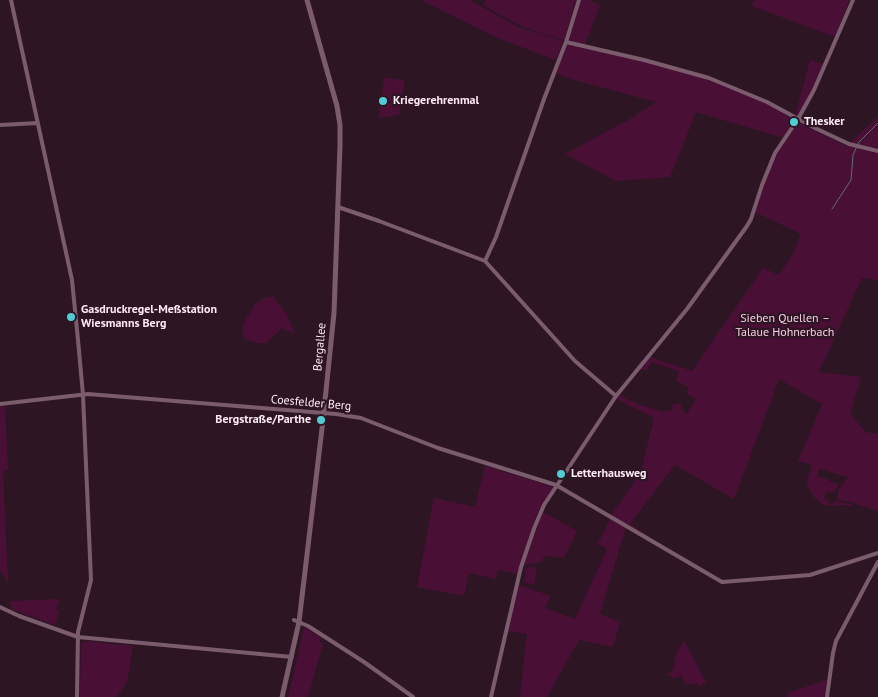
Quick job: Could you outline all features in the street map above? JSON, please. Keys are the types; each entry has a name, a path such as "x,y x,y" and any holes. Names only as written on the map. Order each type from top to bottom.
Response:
{"street":[{"path":"11,0 72,280 83,394 91,580 78,637 76,697"},
{"name":"Bergallee","path":"282,697 297,621 324,413 334,313 338,207 339,119 306,0"},
{"path":"485,260 496,237 566,42 579,0"},
{"path":"491,697 521,567 539,516 556,485 616,396 687,309 747,226 775,153 798,119 814,90 853,0"},
{"path":"566,42 700,75 767,102 849,144 878,151"},
{"path":"0,125 38,123"},
{"path":"338,207 485,260 575,361 616,396"},
{"name":"Coesfelder Berg","path":"0,404 83,394 324,413 361,418 438,448 556,485 722,582 810,576 878,553"},
{"path":"827,697 836,641 878,562"},
{"path":"0,607 34,622 78,637 134,644 289,657"},
{"path":"297,621 364,662 413,697"}],"green space":[{"path":"421,0 470,0 518,27 563,41 556,60 500,39"},
{"path":"486,0 576,0 564,40 519,25 483,5"},
{"path":"581,0 589,0 600,5 585,45 568,40"},
{"path":"754,0 849,0 835,37 752,6"},
{"path":"566,42 688,72 766,102 795,121 784,138 696,112 670,177 616,181 565,154 630,119 656,102 567,78 555,72"},
{"path":"810,60 823,64 811,94 798,117 795,116"},
{"path":"384,78 405,80 399,115 379,118"},
{"name":"Sieben Quellen – Talaue Hohnerbach","path":"878,116 878,280 862,278 819,372 861,377 850,414 866,432 878,434 878,511 853,502 838,500 839,489 848,477 819,469 817,476 838,484 837,488 831,493 826,492 824,499 829,500 828,503 833,505 834,501 855,506 831,506 822,504 814,497 808,487 807,480 812,465 798,461 822,404 779,379 734,499 675,465 630,524 659,543 629,525 625,530 600,614 620,622 613,647 579,640 547,697 520,697 527,634 507,631 519,585 548,595 550,597 545,608 575,619 607,549 598,544 613,513 641,472 654,418 617,399 620,394 622,397 640,405 664,412 673,410 672,405 681,403 681,410 683,409 686,414 696,400 687,395 688,387 676,381 679,371 651,362 647,370 639,370 651,356 692,371 763,268 779,275 794,252 801,234 755,212 763,185 776,154 798,122 848,147"},
{"path":"274,296 287,314 295,334 282,328 266,343 257,343 245,339 242,330 244,323 255,304 264,298"},
{"path":"5,405 8,470 3,471 8,582 0,571 0,406"},
{"path":"485,466 553,487 536,516 518,574 498,570 496,579 469,573 464,596 417,587 434,498 475,507"},
{"path":"543,512 577,531 564,558 546,556 538,563 525,565 524,563"},
{"path":"526,568 536,568 535,571 537,571 534,585 524,582"},
{"path":"60,599 56,610 59,611 55,625 11,609 10,601"},
{"path":"304,628 321,637 319,642 323,643 308,697 288,697"},
{"path":"84,641 133,646 127,682 117,697 80,697 81,645"},
{"path":"684,641 706,682 699,687 698,683 685,684 682,675 673,679 671,675 666,676 673,670 677,652"},
{"path":"829,679 828,691 825,697 789,697 788,693"}],"waterway":[{"path":"832,209 851,180 853,155 859,142 878,123"}],"place":[{"name":"Kriegerehrenmal","path":"383,101"},
{"name":"Thesker","path":"794,122"},
{"name":"Gasdruckregel-Meßstation Wiesmanns Berg","path":"71,317"},
{"name":"Bergstraße/Parthe","path":"321,420"},
{"name":"Letterhausweg","path":"561,474"}]}
